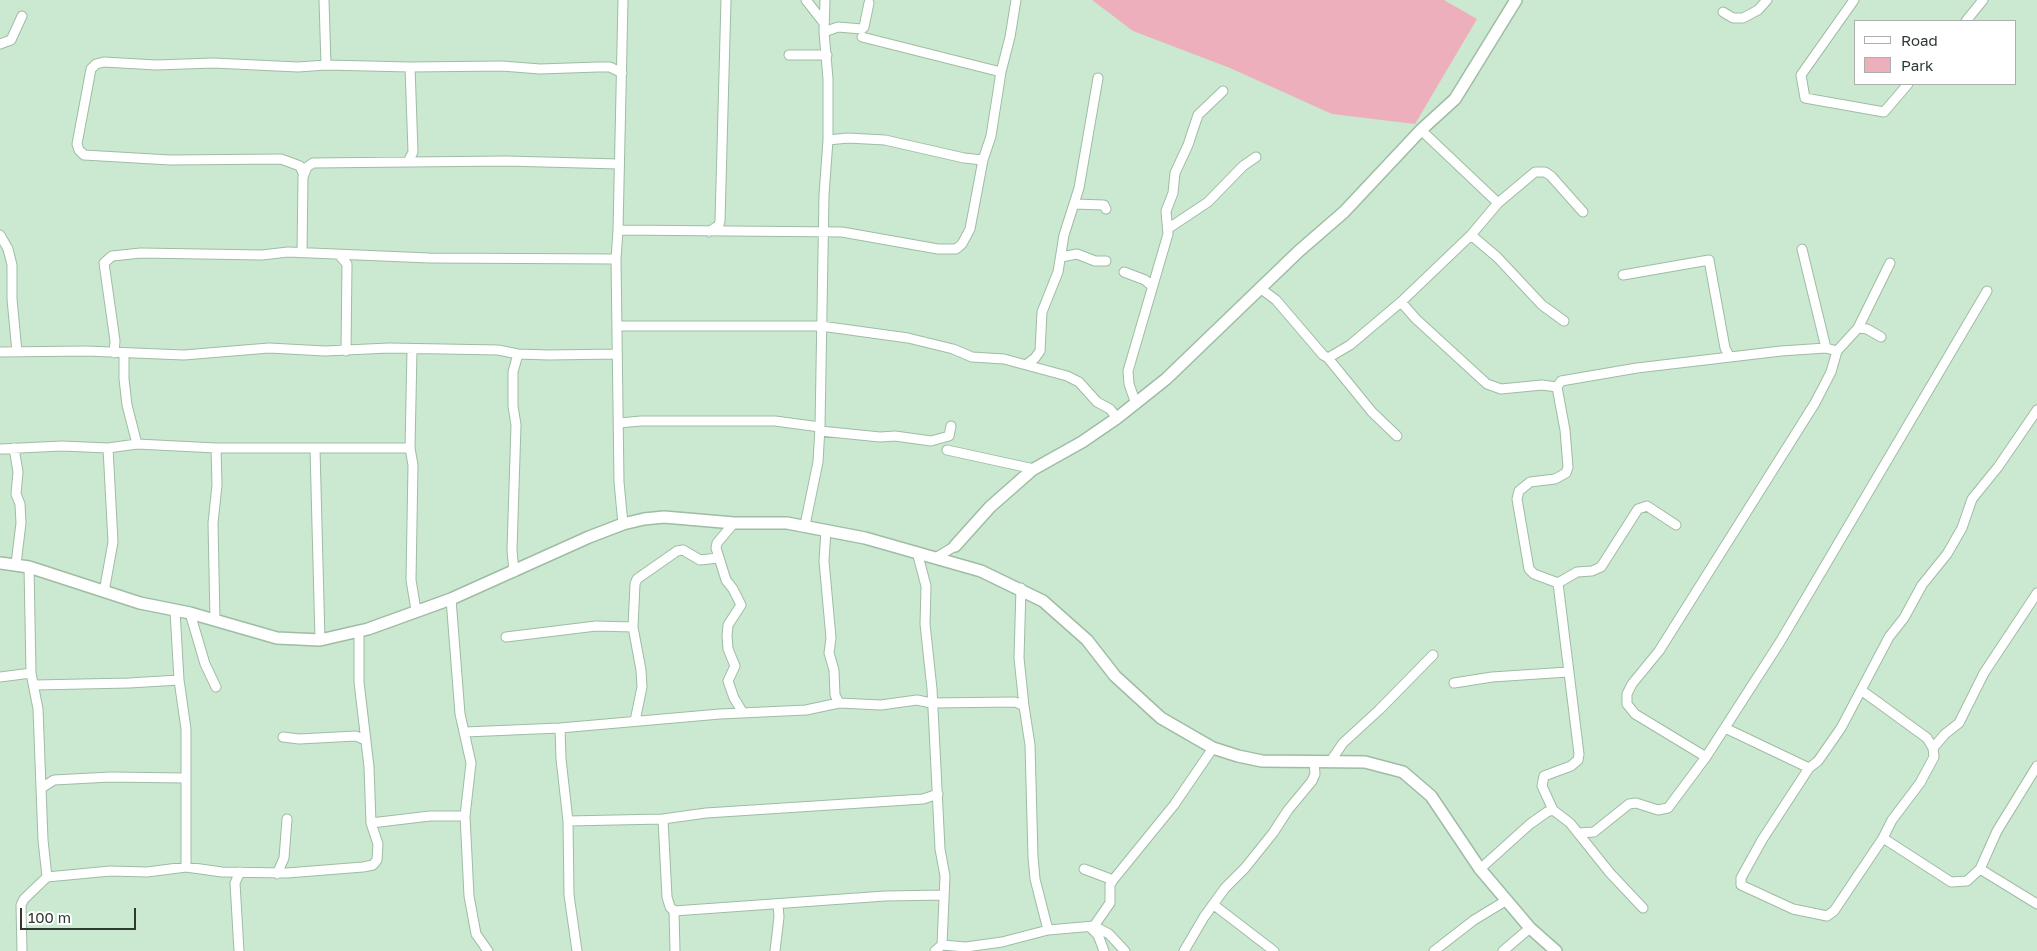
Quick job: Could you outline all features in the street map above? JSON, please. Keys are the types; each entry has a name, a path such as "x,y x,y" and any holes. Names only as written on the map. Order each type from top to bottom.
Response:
{"street":[{"path":"324,0 326,65"},
{"path":"623,0 616,259 617,354 623,524"},
{"path":"709,232 719,225 720,221 726,0"},
{"path":"806,0 824,27"},
{"path":"805,525 818,462 820,429 821,326 828,140 827,55 824,27 826,0"},
{"path":"618,230 858,233 938,249 956,248 962,244 970,229 983,160 991,136 1001,72 1010,37 1016,0"},
{"path":"937,557 955,546 990,507 1034,469 1082,442 1136,404 1344,212 1421,130 1455,99 1516,0"},
{"path":"1723,12 1733,18 1743,18 1758,10 1767,0"},
{"path":"1854,0 1801,75 1806,98 1884,112 1907,85"},
{"path":"1967,20 1983,0"},
{"path":"824,27 862,29 869,3"},
{"path":"0,44 11,40 22,16"},
{"path":"862,37 1001,72"},
{"path":"789,55 827,55"},
{"path":"302,253 303,173 300,166 281,159 170,160 84,155 79,150 77,144 91,69 96,64 104,62 156,65 213,63 298,67 326,65 410,67 502,66 540,69 610,67 622,73"},
{"path":"408,162 413,152 410,67"},
{"path":"1036,363 1040,351 1042,312 1054,288 1064,235 1074,204 1088,146 1098,78"},
{"path":"1136,404 1129,384 1128,371 1169,228 1166,211 1173,193 1177,166 1188,145 1198,115 1223,91"},
{"path":"1421,130 1498,203"},
{"path":"828,140 848,138 885,140 964,158 983,160"},
{"path":"1169,228 1208,202 1243,166 1256,157"},
{"path":"303,173 313,163 322,161 353,164 506,161 619,164"},
{"path":"1328,358 1350,345 1401,302 1471,235 1498,203 1539,171 1551,176 1583,212"},
{"path":"1074,204 1104,205 1106,209"},
{"path":"0,235 8,249 12,265 12,299 18,352"},
{"path":"1471,235 1497,257 1542,305 1564,321"},
{"path":"1802,249 1826,348"},
{"path":"114,353 104,268 106,259 141,253 262,255 302,253 340,256 616,259"},
{"path":"1061,257 1077,254 1095,261 1106,261"},
{"path":"340,256 347,264"},
{"path":"346,351 347,264 353,256"},
{"path":"1623,274 1709,260 1725,348 1729,356"},
{"path":"1706,757 1635,714 1627,704 1627,694 1632,684 1659,651 1815,403 1831,372 1837,351 1858,328 1890,263"},
{"path":"1124,272 1145,280 1152,286"},
{"path":"1260,288 1276,300 1323,355 1328,358 1372,412 1397,436"},
{"path":"1579,834 1594,832 1629,804 1636,803 1658,810 1668,808 1706,757 1780,642 1987,291"},
{"path":"1401,302 1416,320 1487,384 1501,389 1542,384 1557,386 1565,379 1729,356 1826,348 1837,351"},
{"path":"618,326 821,326 908,338 947,347 972,356 1004,359 1027,364 1036,363 1079,382 1097,402 1110,409 1117,418"},
{"path":"1858,328 1867,329 1881,336"},
{"path":"0,352 184,355 269,348 346,351 389,348 412,350 498,350 518,354 617,354"},
{"path":"412,350 410,448 413,465 411,580 416,610"},
{"path":"124,354 127,404 136,444"},
{"path":"514,572 512,550 516,426 513,406 513,372 518,354"},
{"path":"1557,386 1565,430 1568,467 1566,473 1555,479 1530,482 1519,492 1517,499 1530,569 1534,574 1558,583"},
{"path":"1861,690 1927,738 1933,748 1934,757 1920,783 1892,820 1883,838 1834,911 1827,916 1793,909 1740,885 1741,878 1762,840 1809,768 1818,761 1830,744 1889,637 1904,618 1922,585 1947,554 1962,528 1972,499 1998,467 2037,410"},
{"path":"619,423 766,421 801,423 820,429 871,436 894,436 932,441 949,436 951,426"},
{"path":"0,449 62,446 108,448 136,444 216,448 249,446 315,449 355,447 410,448"},
{"path":"14,448 18,472 16,494 20,504 21,523 16,564"},
{"path":"104,592 113,542 108,448"},
{"path":"215,620 213,523 217,492 216,448"},
{"path":"315,449 320,640"},
{"path":"947,450 1034,469"},
{"path":"1558,583 1577,572 1592,571 1601,567 1630,520 1638,509 1644,506 1676,525"},
{"path":"0,563 28,567 104,592 175,611 190,612 277,638 320,640 359,631 451,599 623,524 664,517 734,523 805,525 917,552 981,571 1021,588 1043,601 1087,640 1115,676 1161,718 1213,748 1262,761 1365,762 1403,772 1416,781 1431,796 1480,869 1530,928 1556,951"},
{"path":"734,523 717,543 718,558 726,580 734,589 741,605 728,625 727,636 728,649 735,666 728,682 734,698 743,713"},
{"path":"826,530 824,561 831,638 829,653 836,676 837,699"},
{"path":"955,546 955,563"},
{"path":"635,720 640,702 642,678 633,627 635,584 643,574 677,551 682,550 700,560 718,558"},
{"path":"917,552 926,592 925,615 930,647 931,703 940,848 945,876 939,948 1002,942 1048,930 1091,926 1109,934 1125,951"},
{"path":"28,567 31,673 35,685 42,773 43,840 47,877"},
{"path":"1558,583 1579,754 1578,760 1571,766 1544,776 1542,786 1553,810 1570,823 1610,874 1643,908"},
{"path":"1021,588 1019,658 1023,694 1019,704 1030,745 1032,857 1048,930"},
{"path":"1933,748 1945,734 1959,723 1980,680 2037,593"},
{"path":"451,599 460,714 471,763 465,816 468,896 476,934 488,951"},
{"path":"175,611 179,680 186,729 186,867"},
{"path":"190,612 205,664 216,687"},
{"path":"506,637 596,626 633,627"},
{"path":"22,951 21,905 47,877 110,871 147,872 186,867 222,872 277,874 284,869 363,868 373,865 377,860 379,851 371,823 366,740 359,682 359,631"},
{"path":"1330,762 1343,743 1379,710 1433,654"},
{"path":"1454,683 1492,677 1568,672"},
{"path":"0,677 31,673"},
{"path":"35,685 129,684 179,680"},
{"path":"465,732 560,728 635,720 806,710 828,706 837,699 881,705 917,700 931,703 1019,704"},
{"path":"356,736 364,727"},
{"path":"560,728 561,759 568,821 569,895 577,951"},
{"path":"1725,728 1809,768"},
{"path":"283,737 298,739 356,736 366,740"},
{"path":"1091,926 1110,903 1110,885 1113,880 1174,805 1213,748"},
{"path":"1184,951 1204,917 1225,888 1245,868 1312,781 1315,774 1314,762"},
{"path":"1883,838 1951,882 1967,881 1980,870 1997,832 2037,766"},
{"path":"42,773 54,780"},
{"path":"43,787 54,780 185,778"},
{"path":"568,821 663,818 706,813 923,799 938,794"},
{"path":"1480,869 1530,824 1553,810"},
{"path":"371,823 430,816 465,816"},
{"path":"663,818 667,897 670,907 674,911 675,951"},
{"path":"284,869 287,819"},
{"path":"1084,869 1113,880"},
{"path":"1980,870 2037,904"},
{"path":"222,872 235,883"},
{"path":"239,951 235,883 240,872"},
{"path":"674,911 746,905 778,905 813,900 944,895"},
{"path":"1434,951 1474,920 1507,900"},
{"path":"775,951 779,918 778,905"},
{"path":"1214,905 1274,951"},
{"path":"1091,926 1098,934 1104,951"},
{"path":"1503,951 1530,928"},
{"path":"1002,942 1006,951"}],"green space":[{"path":"1092,0 1444,0 1477,19 1415,124 1332,114 1230,68 1133,31"}]}
